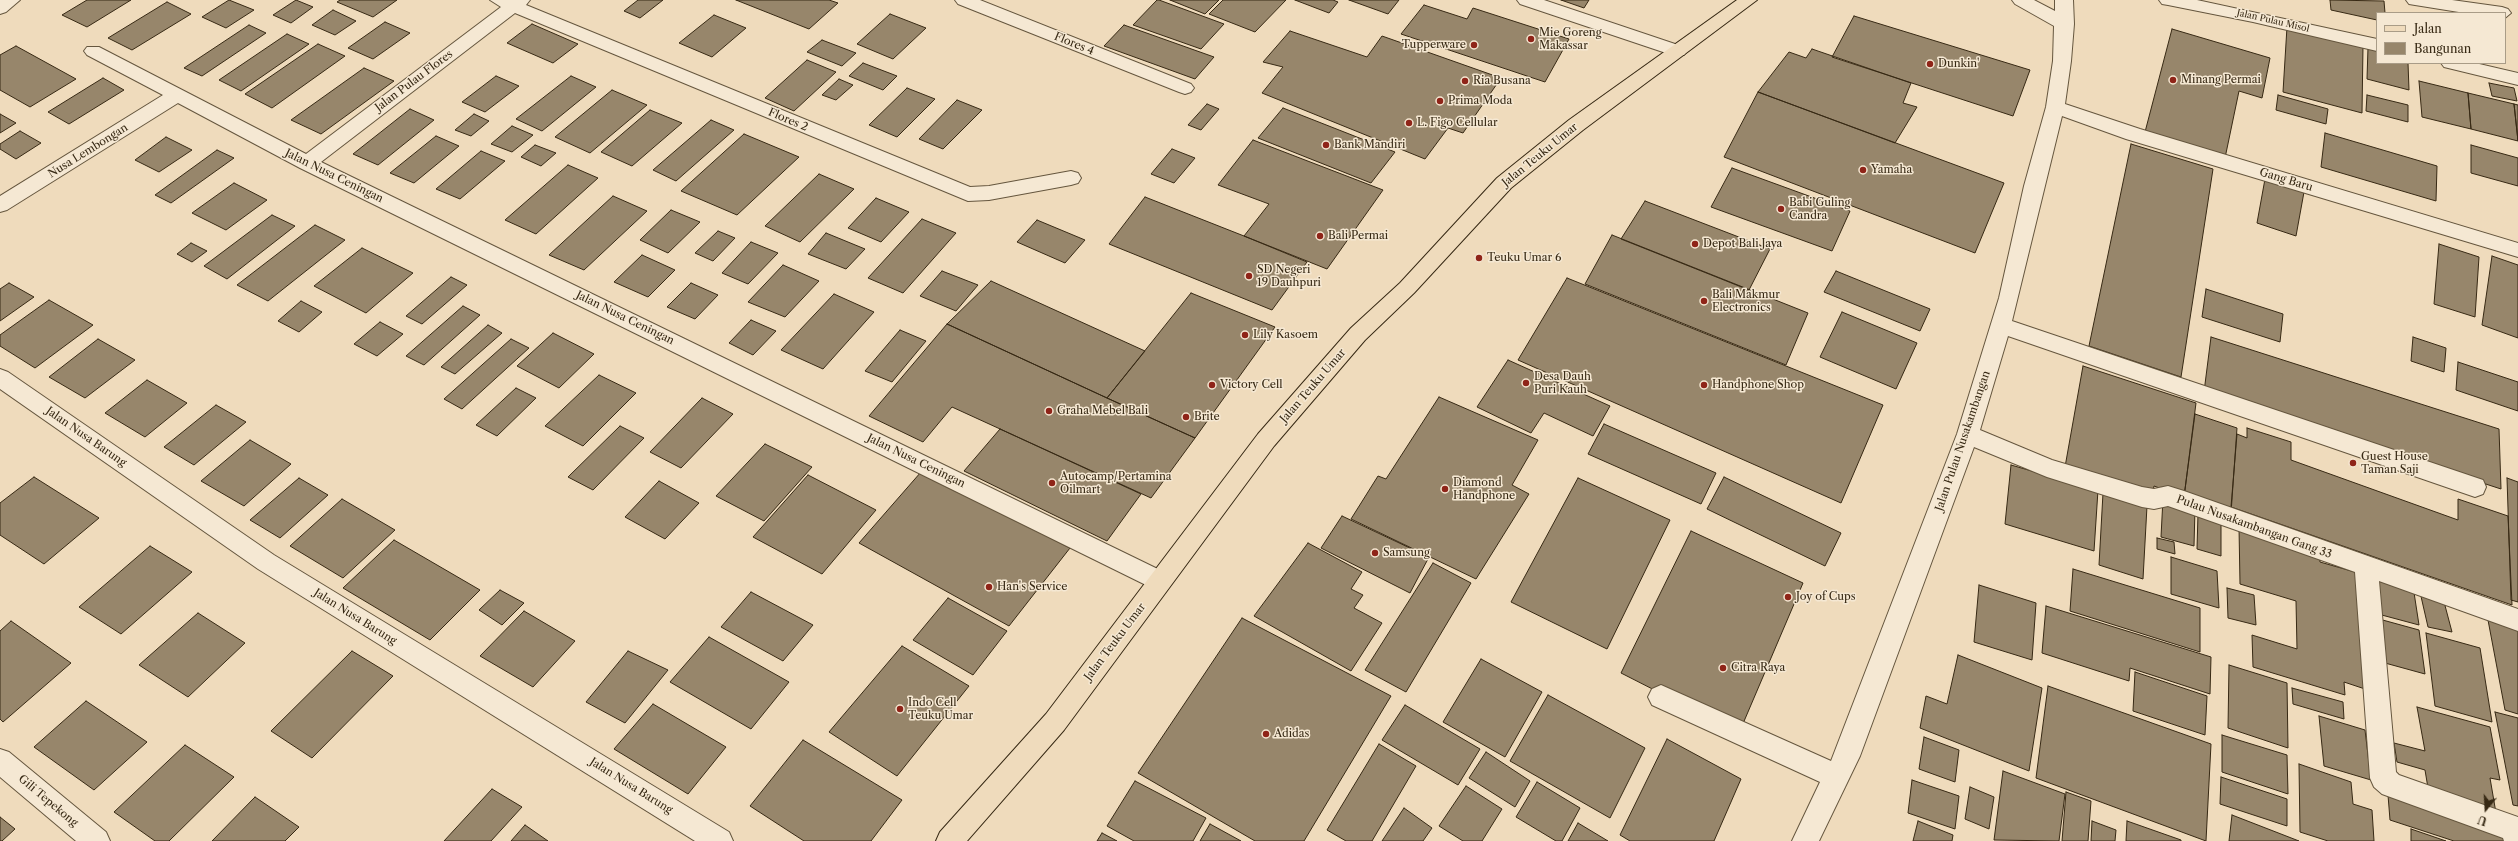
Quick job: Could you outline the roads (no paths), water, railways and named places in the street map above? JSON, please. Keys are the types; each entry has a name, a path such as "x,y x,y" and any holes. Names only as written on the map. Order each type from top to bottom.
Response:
{"main road":[{"name":"Jalan Teuku Umar","path":"949,841 1055,722 1271,434 1358,334 1407,288 1504,183 1576,125 1748,0"}],"street":[{"path":"0,8 11,0"},
{"name":"Flores 4","path":"964,0 1185,88"},
{"path":"1526,0 1678,51"},
{"path":"2021,0 2065,24"},
{"name":"Jalan Pulau Nusakambangan","path":"1805,841 1837,777 1912,587 1968,434 2000,325 2055,107 2065,24 2064,0"},
{"name":"Jalan Pulau Misol","path":"2168,0 2254,16 2376,45"},
{"path":"2415,0 2495,12"},
{"name":"Jalan Pulau Flores","path":"307,163 511,2"},
{"name":"Flores 2","path":"511,2 968,194 989,194 1071,178"},
{"path":"2506,13 2518,15"},
{"name":"Jalan Nusa Ceningan","path":"93,51 176,96 307,163 1160,581"},
{"path":"2454,64 2518,79"},
{"name":"Nusa Lembongan","path":"0,206 176,96"},
{"name":"Gang Baru","path":"2055,107 2133,134 2518,250"},
{"path":"2000,325 2475,487"},
{"name":"Jalan Nusa Barung","path":"0,378 266,562 720,841"},
{"name":"Pulau Nusakambangan Gang 33","path":"1968,434 2047,468 2142,497 2154,499 2168,496 2518,620"},
{"path":"2366,567 2383,778 2391,785 2515,828 2517,841"},
{"path":"1660,697 1837,777"},
{"name":"Gili Tepekong","path":"0,761 97,841"}],"place":[{"name":"Mie Goreng Makassar","path":"1531,39"},
{"name":"Tupperware","path":"1474,45"},
{"name":"Dunkin'","path":"1930,64"},
{"name":"Minang Permai","path":"2173,80"},
{"name":"Ria Busana","path":"1465,81"},
{"name":"Prima Moda","path":"1440,101"},
{"name":"L. Figo Cellular","path":"1409,123"},
{"name":"Bank Mandiri","path":"1326,145"},
{"name":"Yamaha","path":"1863,170"},
{"name":"Babi Guling Candra","path":"1781,209"},
{"name":"Bali Permai","path":"1320,236"},
{"name":"Depot Bali Jaya","path":"1695,244"},
{"name":"Teuku Umar 6","path":"1479,258"},
{"name":"SD Negeri 19 Dauhpuri","path":"1249,276"},
{"name":"Bali Makmur Electronics","path":"1704,301"},
{"name":"Lily Kasoem","path":"1245,335"},
{"name":"Desa Dauh Puri Kauh","path":"1526,383"},
{"name":"Victory Cell","path":"1212,385"},
{"name":"Handphone Shop","path":"1704,385"},
{"name":"Graha Mebel Bali","path":"1049,411"},
{"name":"Brite","path":"1186,417"},
{"name":"Guest House Taman Saji","path":"2353,463"},
{"name":"Autocamp/Pertamina Oilmart","path":"1052,483"},
{"name":"Diamond Handphone","path":"1445,489"},
{"name":"Samsung","path":"1375,553"},
{"name":"Han's Service","path":"989,587"},
{"name":"Joy of Cups","path":"1788,597"},
{"name":"Citra Raya","path":"1723,668"},
{"name":"Indo Cell Teuku Umar","path":"900,709"},
{"name":"Adidas","path":"1266,734"}]}
